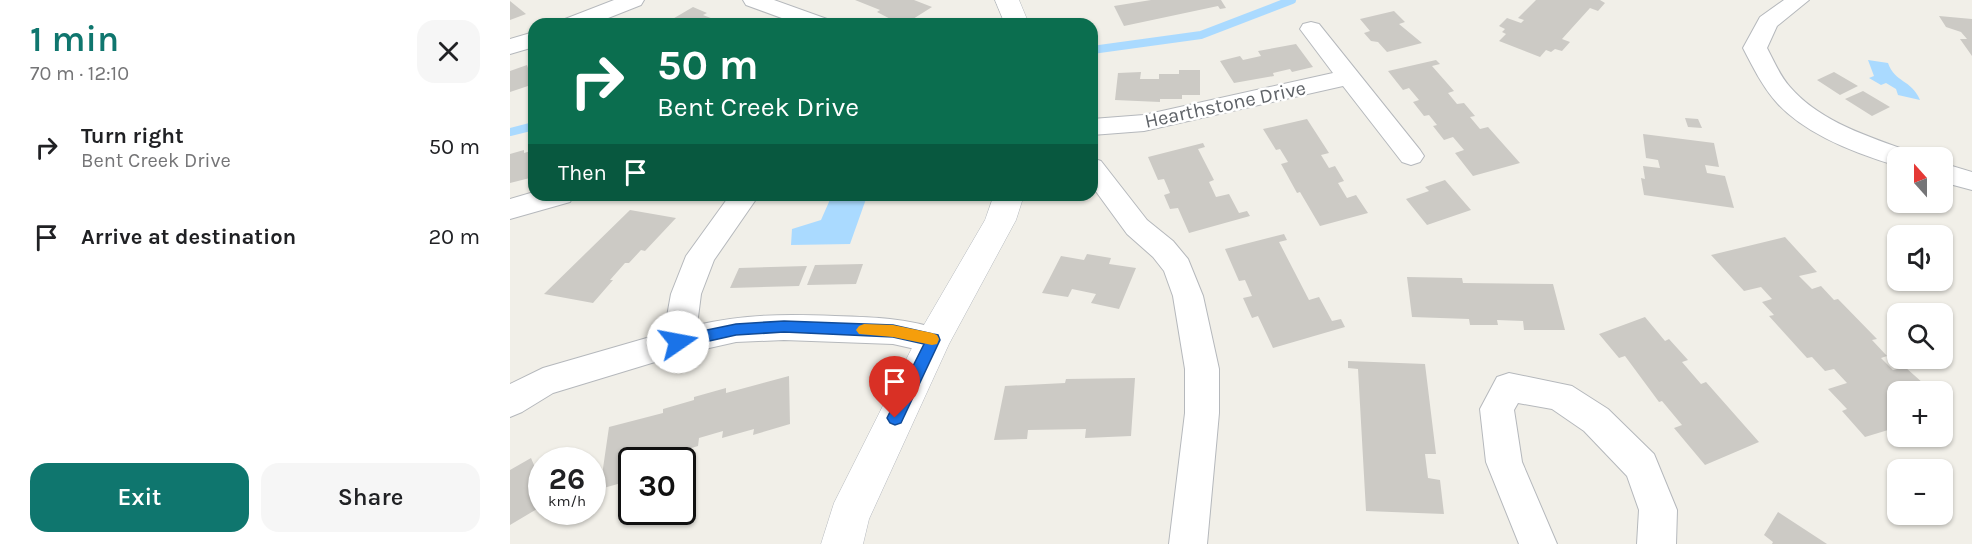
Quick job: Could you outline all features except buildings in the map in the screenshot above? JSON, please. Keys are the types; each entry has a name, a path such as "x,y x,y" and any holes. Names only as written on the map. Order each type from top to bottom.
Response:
{"street":[{"path":"588,18 633,0"},
{"path":"754,0 803,18"},
{"path":"1798,0 1768,22 1755,48 1770,77 1793,104 1839,135 1887,153"},
{"path":"1311,29 1411,156"},
{"path":"510,47 528,41"},
{"name":"Hearthstone Drive","path":"1098,131 1349,77"},
{"path":"1098,175 1137,227 1170,258 1188,296 1202,369 1202,413 1188,544"},
{"path":"1953,175 1972,181"},
{"path":"510,209 539,201"},
{"path":"678,342 686,294 701,256 741,201"},
{"path":"842,544 849,517 933,340 1000,220 1007,201"},
{"path":"510,402 543,382 678,342 736,329 784,327 893,331 933,340"},
{"path":"1538,544 1504,462 1497,409 1509,387 1560,396 1596,420 1641,466 1658,510 1656,544"}],"water":[{"path":"1868,60 1888,63 1895,74 1912,88 1920,100 1898,95 1896,89 1886,83 1881,85 1869,78 1874,76"},
{"path":"829,201 865,201 850,244 791,245 792,229 821,220"}],"waterway":[{"path":"1098,49 1201,35 1292,0"},
{"path":"510,132 528,128"}],"slow traffic":[{"path":"864,330 893,331 932,339"}],"route":[{"path":"678,342 736,329 784,327 893,331 933,340 895,418"}]}
